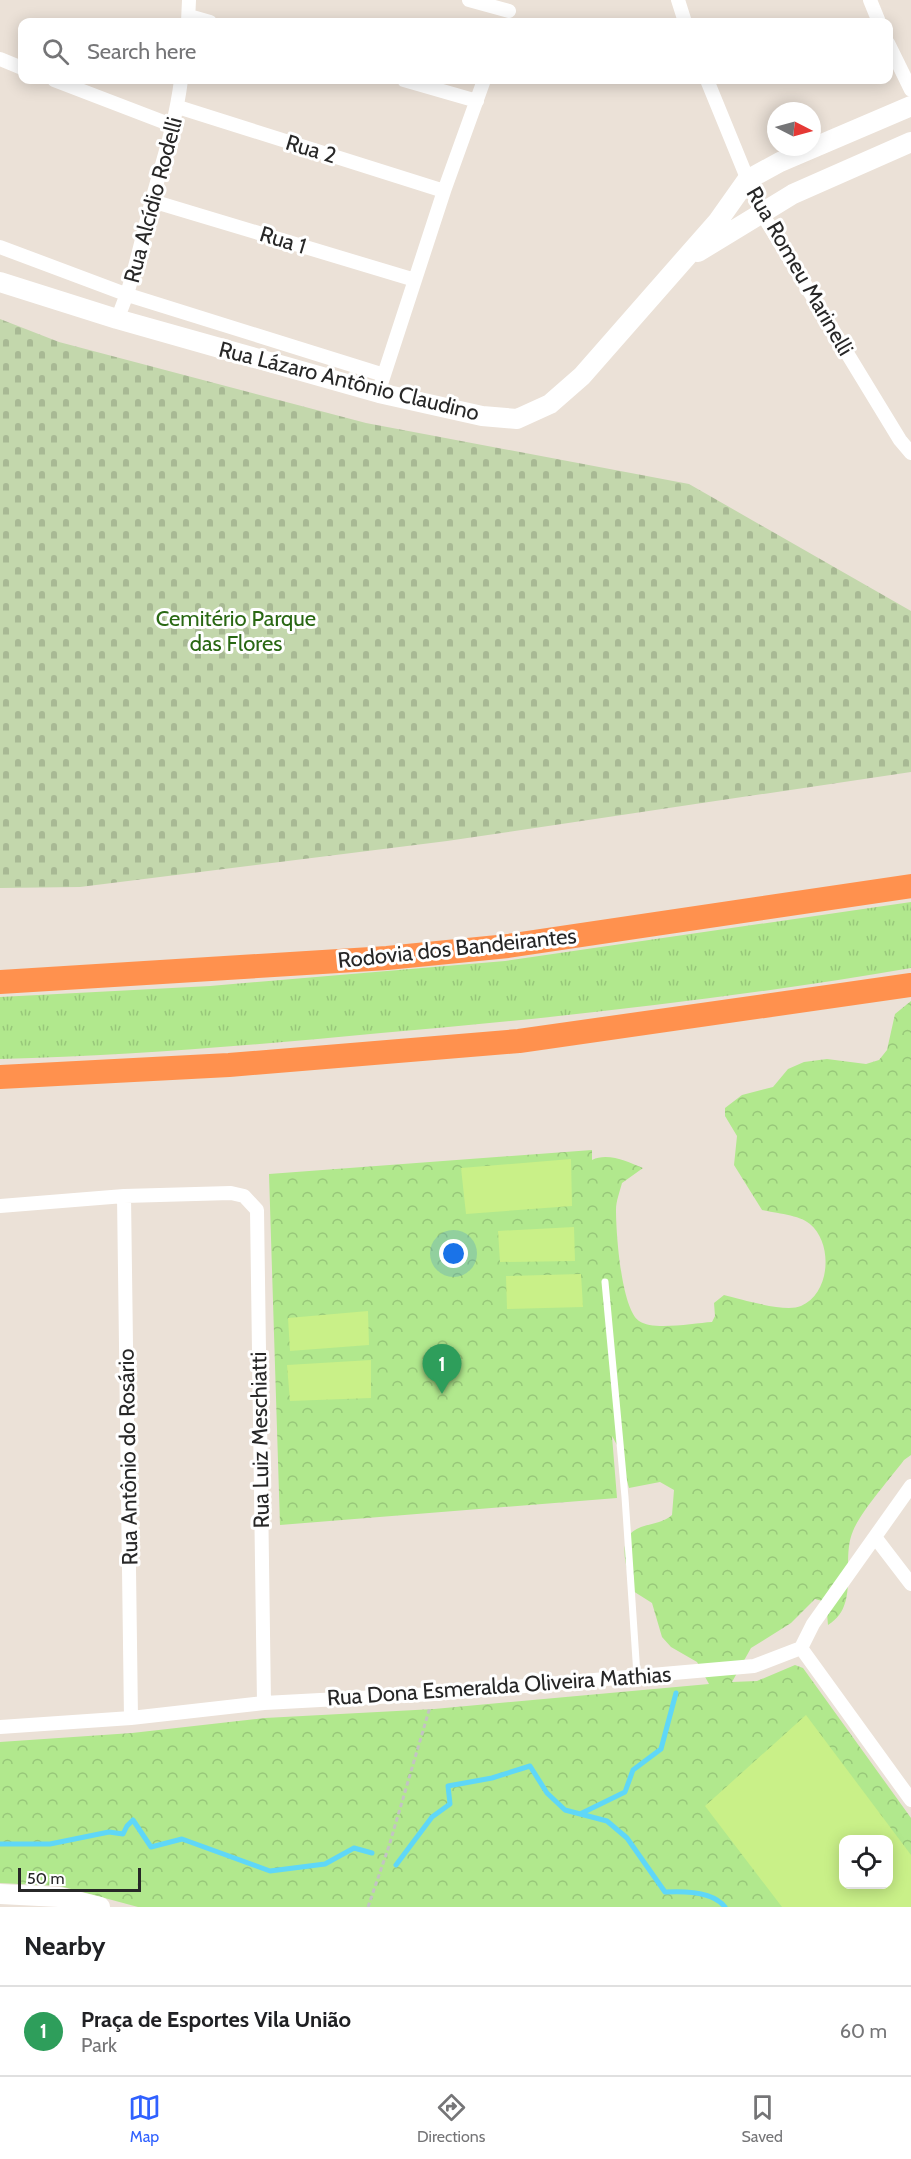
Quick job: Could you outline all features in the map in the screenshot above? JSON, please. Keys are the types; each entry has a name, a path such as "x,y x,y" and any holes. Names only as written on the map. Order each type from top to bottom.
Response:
{"highway":[{"name":"Rodovia dos Bandeirantes","path":"0,982 387,958 508,946 911,886"},
{"path":"0,1077 229,1065 519,1041 911,985"}],"main road":[{"path":"747,180 780,162 911,106"},
{"name":"Rua Lázaro Antônio Claudino","path":"679,264 731,233 760,212 793,194 911,142"},
{"name":"Rua Lázaro Antônio Claudino","path":"0,282 117,319 381,384 482,416 517,419 550,404 582,376 718,221 747,180"},
{"path":"11,1899 59,1897 100,1907"}],"street":[{"path":"189,0 189,18"},
{"path":"469,0 509,11"},
{"path":"678,0 684,18"},
{"path":"870,0 877,18"},
{"path":"893,53 911,90"},
{"path":"0,59 18,66"},
{"path":"64,84 174,126"},
{"name":"Rua Alcídio Rodelli","path":"117,319 128,295 174,126 181,84"},
{"path":"418,84 477,101"},
{"path":"0,247 128,295 381,384 444,191 483,84"},
{"name":"Rua Romeu Marinelli","path":"709,84 760,212 900,440 911,453"},
{"name":"Rua 2","path":"178,107 444,191"},
{"name":"Rua 1","path":"152,201 415,280"},
{"name":"Rua Luiz Meschiatti","path":"124,1196 231,1193 244,1196 257,1210 264,1703"},
{"path":"0,1206 124,1196"},
{"name":"Rua Antônio do Rosário","path":"124,1196 131,1718"},
{"path":"911,1486 813,1624 801,1648 911,1800"},
{"path":"875,1537 911,1584"},
{"name":"Rua Dona Esmeralda Oliveira Mathias","path":"0,1727 131,1718 264,1703 433,1694 754,1666 801,1648"}],"lane":[{"path":"605,1282 625,1497 637,1675"}],"path":[{"path":"368,1907 389,1846 433,1694"}],"green space":[{"name":"Cemitério Parque das Flores","path":"0,319 59,342 366,423 689,484 911,611 911,772 447,841 80,887 0,888"},
{"path":"911,902 911,968 713,998 514,1021 286,1042 0,1059 0,997 210,986 505,961"},
{"path":"911,1001 911,1455 904,1460 876,1495 853,1531 848,1556 847,1594 838,1616 828,1625 826,1602 815,1599 791,1623 751,1648 732,1682 757,1681 795,1665 803,1668 911,1818 911,1907 138,1907 60,1886 0,1883 0,1742 132,1733 265,1718 434,1709 709,1684 697,1662 671,1647 662,1637 652,1603 633,1591 626,1564 627,1538 641,1527 672,1515 674,1490 660,1482 629,1488 617,1445 612,1436 617,1498 280,1525 269,1174 592,1150 592,1160 611,1157 643,1168 622,1183 616,1210 624,1286 633,1313 639,1321 654,1326 712,1322 715,1316 714,1303 724,1295 774,1307 794,1308 811,1300 823,1279 825,1255 823,1243 817,1232 806,1221 794,1216 762,1210 734,1165 737,1136 725,1116 725,1108 742,1095 773,1087 788,1069 804,1062 827,1059 866,1064 879,1060 887,1050 895,1014"},
{"path":"571,1159 572,1206 466,1214 461,1168"},
{"path":"574,1227 575,1261 500,1262 498,1231"},
{"path":"581,1274 583,1307 507,1309 506,1276"},
{"path":"368,1311 369,1345 290,1351 288,1318"},
{"path":"371,1360 371,1398 290,1401 287,1365"},
{"path":"806,1715 911,1855 911,1907 782,1907 705,1806"}],"waterway":[{"path":"580,1814 625,1792 633,1770 661,1749 676,1693"},
{"path":"396,1865 432,1817 450,1804 448,1786 492,1778 530,1766 547,1793 565,1810 607,1821 627,1838 665,1892 705,1895 725,1907"},
{"path":"0,1844 50,1844 109,1832 123,1834 133,1820 151,1847 182,1839 270,1871 325,1864 354,1848 372,1853"}],"place":[{"name":"Praça de Esportes Vila União","path":"442,1394"}]}
